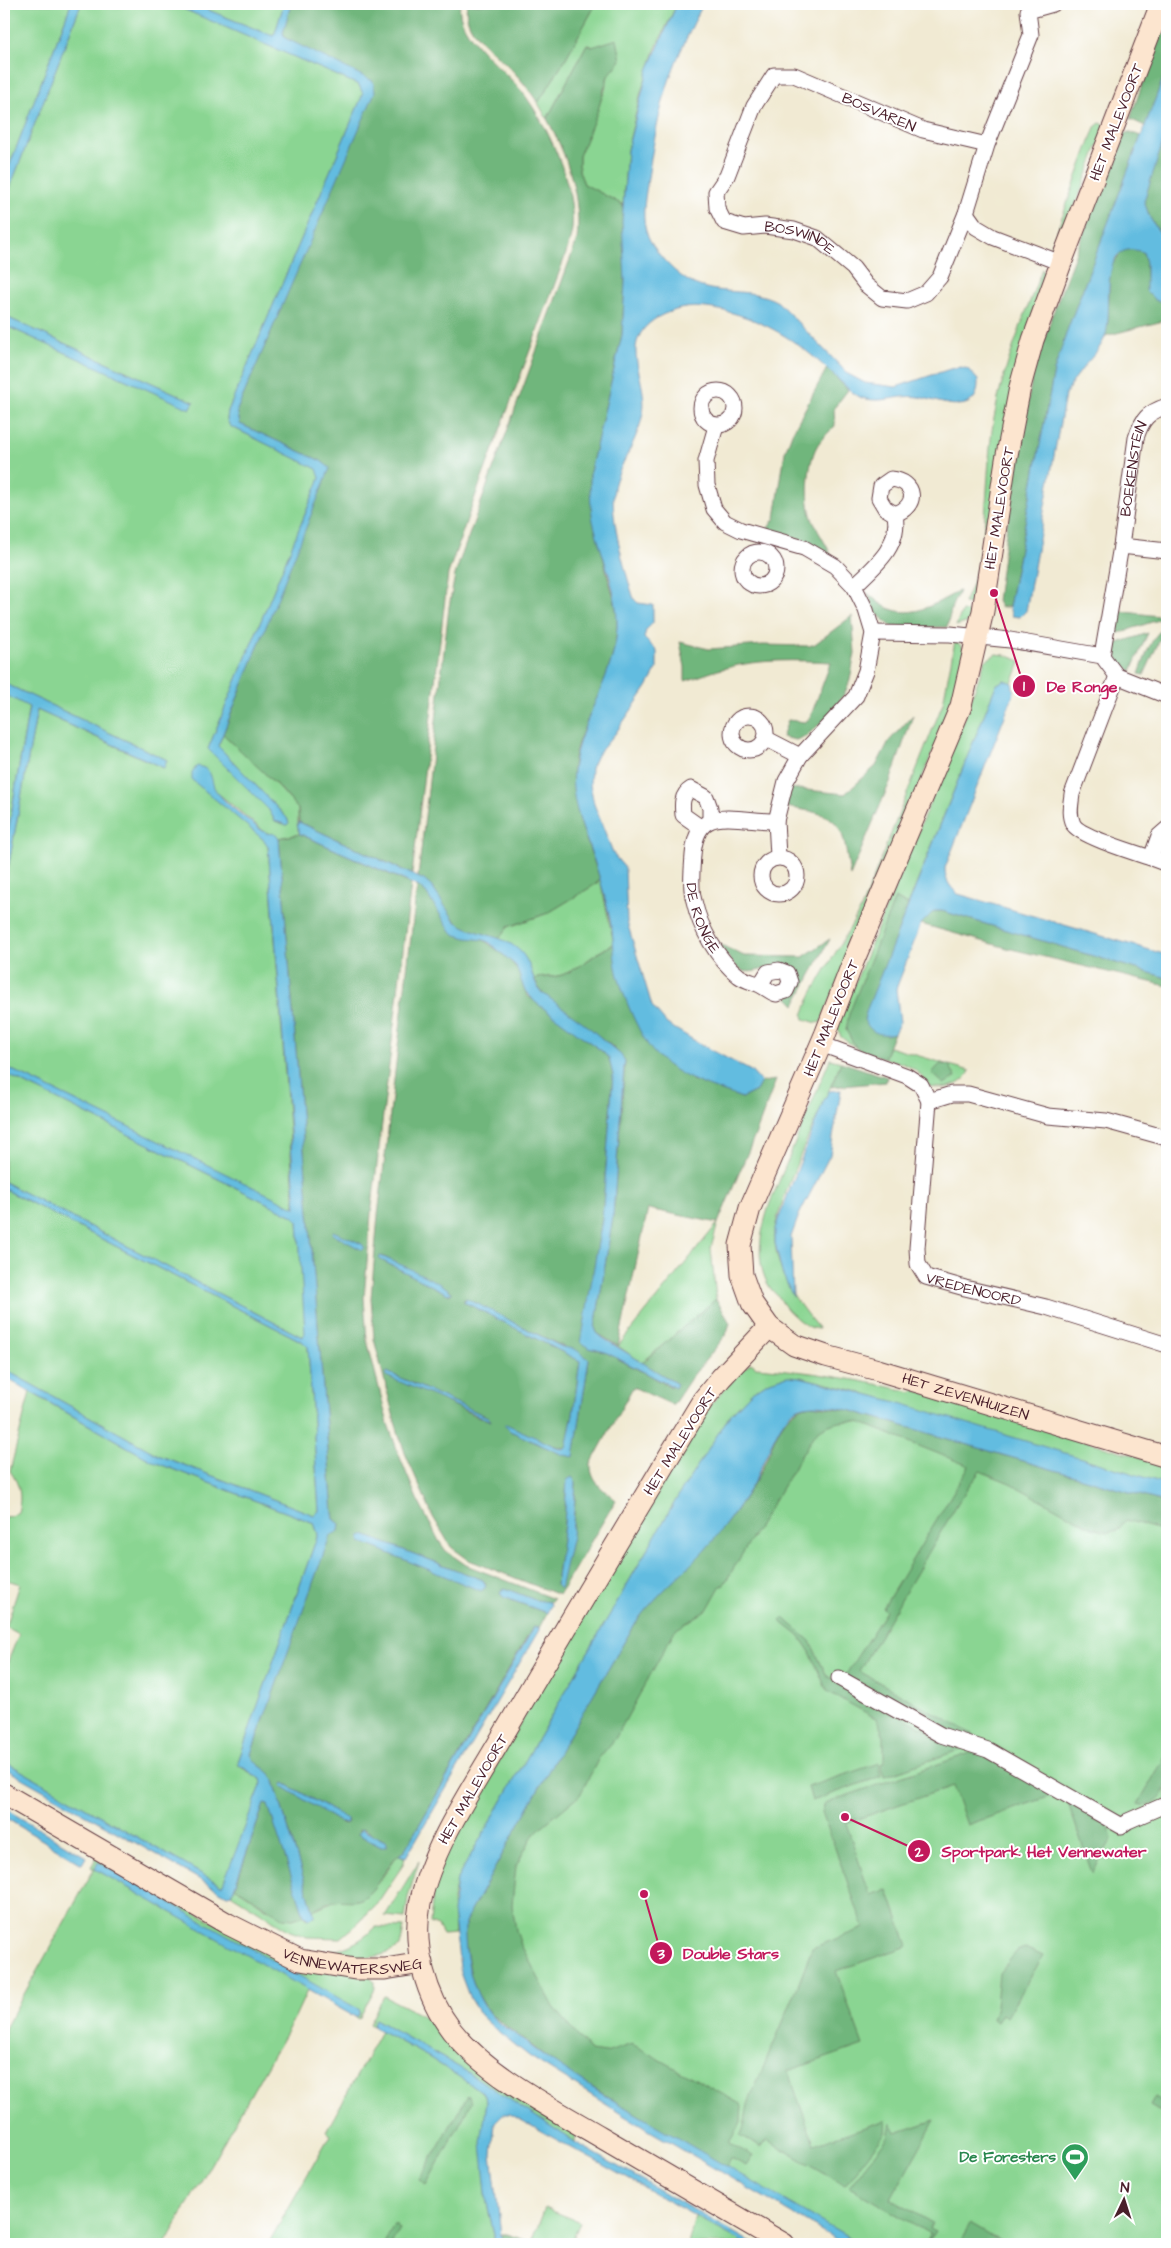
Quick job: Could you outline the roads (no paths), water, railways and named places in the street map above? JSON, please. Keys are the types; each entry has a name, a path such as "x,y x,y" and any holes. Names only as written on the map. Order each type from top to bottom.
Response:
{"street":[{"name":"BOSWINDE","path":"774,75 754,106 727,176 716,192 717,208 724,222 744,228 765,226 794,230 817,238 853,268 866,285 882,298 907,301 926,293 940,277 966,212 987,145 1031,35 1024,7 1053,4"},
{"name":"HET MALEVOORT","path":"422,1963 418,1937 420,1908 428,1874 444,1839 578,1606 703,1400 769,1327 752,1303 742,1275 740,1245 750,1208 821,1044 853,962 962,706 978,637 1016,406 1033,340 1161,4"},
{"name":"BOSVAREN","path":"774,75 794,75 923,130 987,145"},
{"path":"966,212 976,227 993,237 1061,264"},
{"name":"BOEKENSTEIN","path":"1102,656 1138,430 1141,422 1154,410 1167,406"},
{"path":"716,426 706,461 706,485 714,509 726,522 768,546 804,548 835,566 854,586 866,610 873,633 866,670 856,696 800,756 786,781 776,821 778,856"},
{"path":"854,586 881,559 894,540 897,524 895,514"},
{"path":"1121,546 1167,552"},
{"path":"873,633 950,634 1010,640 1102,656 1117,676 1167,696"},
{"path":"1117,676 1072,794 1069,812 1074,826 1086,834 1167,864"},
{"path":"767,739 800,756"},
{"name":"DE RONGE","path":"760,986 739,976 724,962 712,944 700,920 694,901 691,872 694,847 705,824 730,818 760,822 776,821"},
{"path":"1150,858 1159,836 1167,830"},
{"path":"821,1044 907,1076 920,1085 929,1101 952,1094 968,1094 1048,1116 1106,1121 1167,1138"},
{"name":"VREDENOORD","path":"929,1101 917,1248 918,1264 926,1276 965,1288 1046,1307 1166,1343"},
{"name":"HET ZEVENHUIZEN","path":"769,1327 784,1340 813,1352 1167,1457"},
{"path":"839,1678 941,1735 988,1750 1121,1826 1167,1804"},
{"name":"VENNEWATERSWEG","path":"4,1794 228,1924 300,1960 355,1970 385,1969 422,1963 428,1985 444,2018 475,2056 551,2108 784,2244"}],"water":[{"path":"71,4 81,4 4,203 4,180"},
{"path":"185,4 193,4 273,36 284,4 291,4 283,33 285,38 373,81 375,92 237,410 240,424 321,461 330,468 218,746 287,818 289,823 287,825 275,821 269,810 208,749 320,478 317,469 230,426 227,420 228,411 363,94 359,85 181,8"},
{"path":"677,4 703,4 665,92 654,141 645,197 644,218 646,231 658,253 677,272 690,282 701,287 756,294 778,302 848,374 865,383 896,387 961,367 968,369 978,380 975,397 966,404 945,404 918,397 881,400 866,399 857,396 849,390 815,358 791,340 767,326 740,315 707,308 682,308 665,314 644,328 638,339 636,355 643,394 643,413 635,439 616,480 613,506 618,539 634,599 638,603 653,605 653,623 646,630 644,638 657,651 657,669 615,734 597,755 591,768 590,784 594,804 614,855 625,868 627,922 652,1006 667,1024 751,1071 761,1082 756,1091 742,1098 690,1079 678,1072 656,1055 639,1029 618,976 607,905 577,812 573,784 573,770 582,734 610,664 615,646 617,627 617,613 612,586 593,521 590,472 622,335 625,281 622,222 627,150 648,70"},
{"path":"1167,68 1167,130 1144,201 1150,218 1167,244 1167,303 1155,300 1146,291 1146,263 1143,252 1128,250 1118,255 1113,265 1110,279 1108,325 1105,337 1100,347 1076,377 1065,395 1026,611 1020,617 1012,616 1009,607 1054,371 1068,328"},
{"path":"4,316 194,402 190,409 4,325"},
{"path":"1004,680 1012,683 1014,693 945,868 948,882 958,894 1167,955 1167,978 942,911 934,911 921,924 896,989 900,1022 894,1033 880,1034 870,1028 864,1020 867,1009 996,685"},
{"path":"4,683 167,760 164,768 37,710 4,891 4,857 29,707 4,694"},
{"path":"197,766 210,773 217,792 232,807 266,833 276,834 279,838 333,1513 334,1519 340,1524 339,1531 330,1536 251,1754 255,1762 268,1771 273,1778 314,1913 314,1917 308,1919 304,1915 268,1805 264,1804 232,1894 227,1895 4,1768 4,1761 221,1885 223,1884 262,1783 261,1779 239,1765 238,1762 318,1534 314,1523 154,1462 4,1377 4,1369 158,1455 314,1515 319,1511 308,1347 303,1342 4,1189 4,1182 302,1337 305,1333 298,1221 293,1216 4,1073 4,1066 296,1208 268,846 264,840 192,780 192,772"},
{"path":"299,822 424,880 432,887 455,921 463,926 496,937 519,950 527,960 541,992 584,1023 621,1055 625,1061 613,1216 595,1328 597,1333 603,1338 677,1384 675,1388 605,1352 589,1348 581,1343 602,1219 613,1075 609,1059 603,1052 535,1002 524,989 516,966 490,943 453,934 426,893 419,887 300,834 297,825"},
{"path":"841,1090 830,1155 799,1215 791,1237 793,1297 782,1273 775,1243 775,1228 824,1100 829,1091"},
{"path":"333,1231 362,1244 365,1248 362,1250 332,1234"},
{"path":"381,1256 431,1279 452,1293 448,1294 381,1260 379,1257"},
{"path":"466,1298 562,1347 575,1349 589,1359 574,1457 563,1455 510,1431 504,1425 506,1424 561,1449 566,1448 573,1414 580,1361 464,1302"},
{"path":"387,1372 488,1417 491,1421 386,1376"},
{"path":"787,1376 800,1377 897,1402 1167,1484 1167,1503 849,1410 813,1405 793,1411 781,1425 756,1479 735,1512 704,1551 660,1594 636,1622 550,1768 465,1922 469,1970 482,2003 498,2022 547,2058 599,2092 859,2244 844,2244 626,2117 529,2056 494,2028 480,2015 470,1999 461,1975 453,1912 457,1879 680,1493 730,1415 752,1392 769,1381"},
{"path":"572,1477 576,1482 572,1536 560,1589 556,1585 564,1524 567,1480"},
{"path":"364,1535 483,1580 486,1587 481,1591 361,1542 360,1536"},
{"path":"504,1588 535,1600 550,1602 551,1605 547,1613 503,1597 500,1593"},
{"path":"534,1627 539,1628 539,1630 406,1857 399,1855 404,1851"},
{"path":"284,1783 347,1819 347,1823 341,1823 282,1786"},
{"path":"4,1808 86,1857 82,1864 4,1817"},
{"path":"361,1829 387,1842 387,1847 381,1847 358,1834"},
{"path":"98,1862 360,2010 358,2016 355,2017 95,1869"},
{"path":"375,2019 469,2073 575,2142 754,2244 746,2244 510,2114 503,2114 495,2122 492,2154 502,2244 494,2244 494,2234 487,2203 481,2143 487,2101 484,2093 430,2058 372,2026"}],"place":[{"name":"De Ronge","path":"994,593"},
{"name":"Sportpark Het Vennewater","path":"845,1817"},
{"name":"Double Stars","path":"644,1894"},
{"name":"De Foresters","path":"1075,2181"}]}
